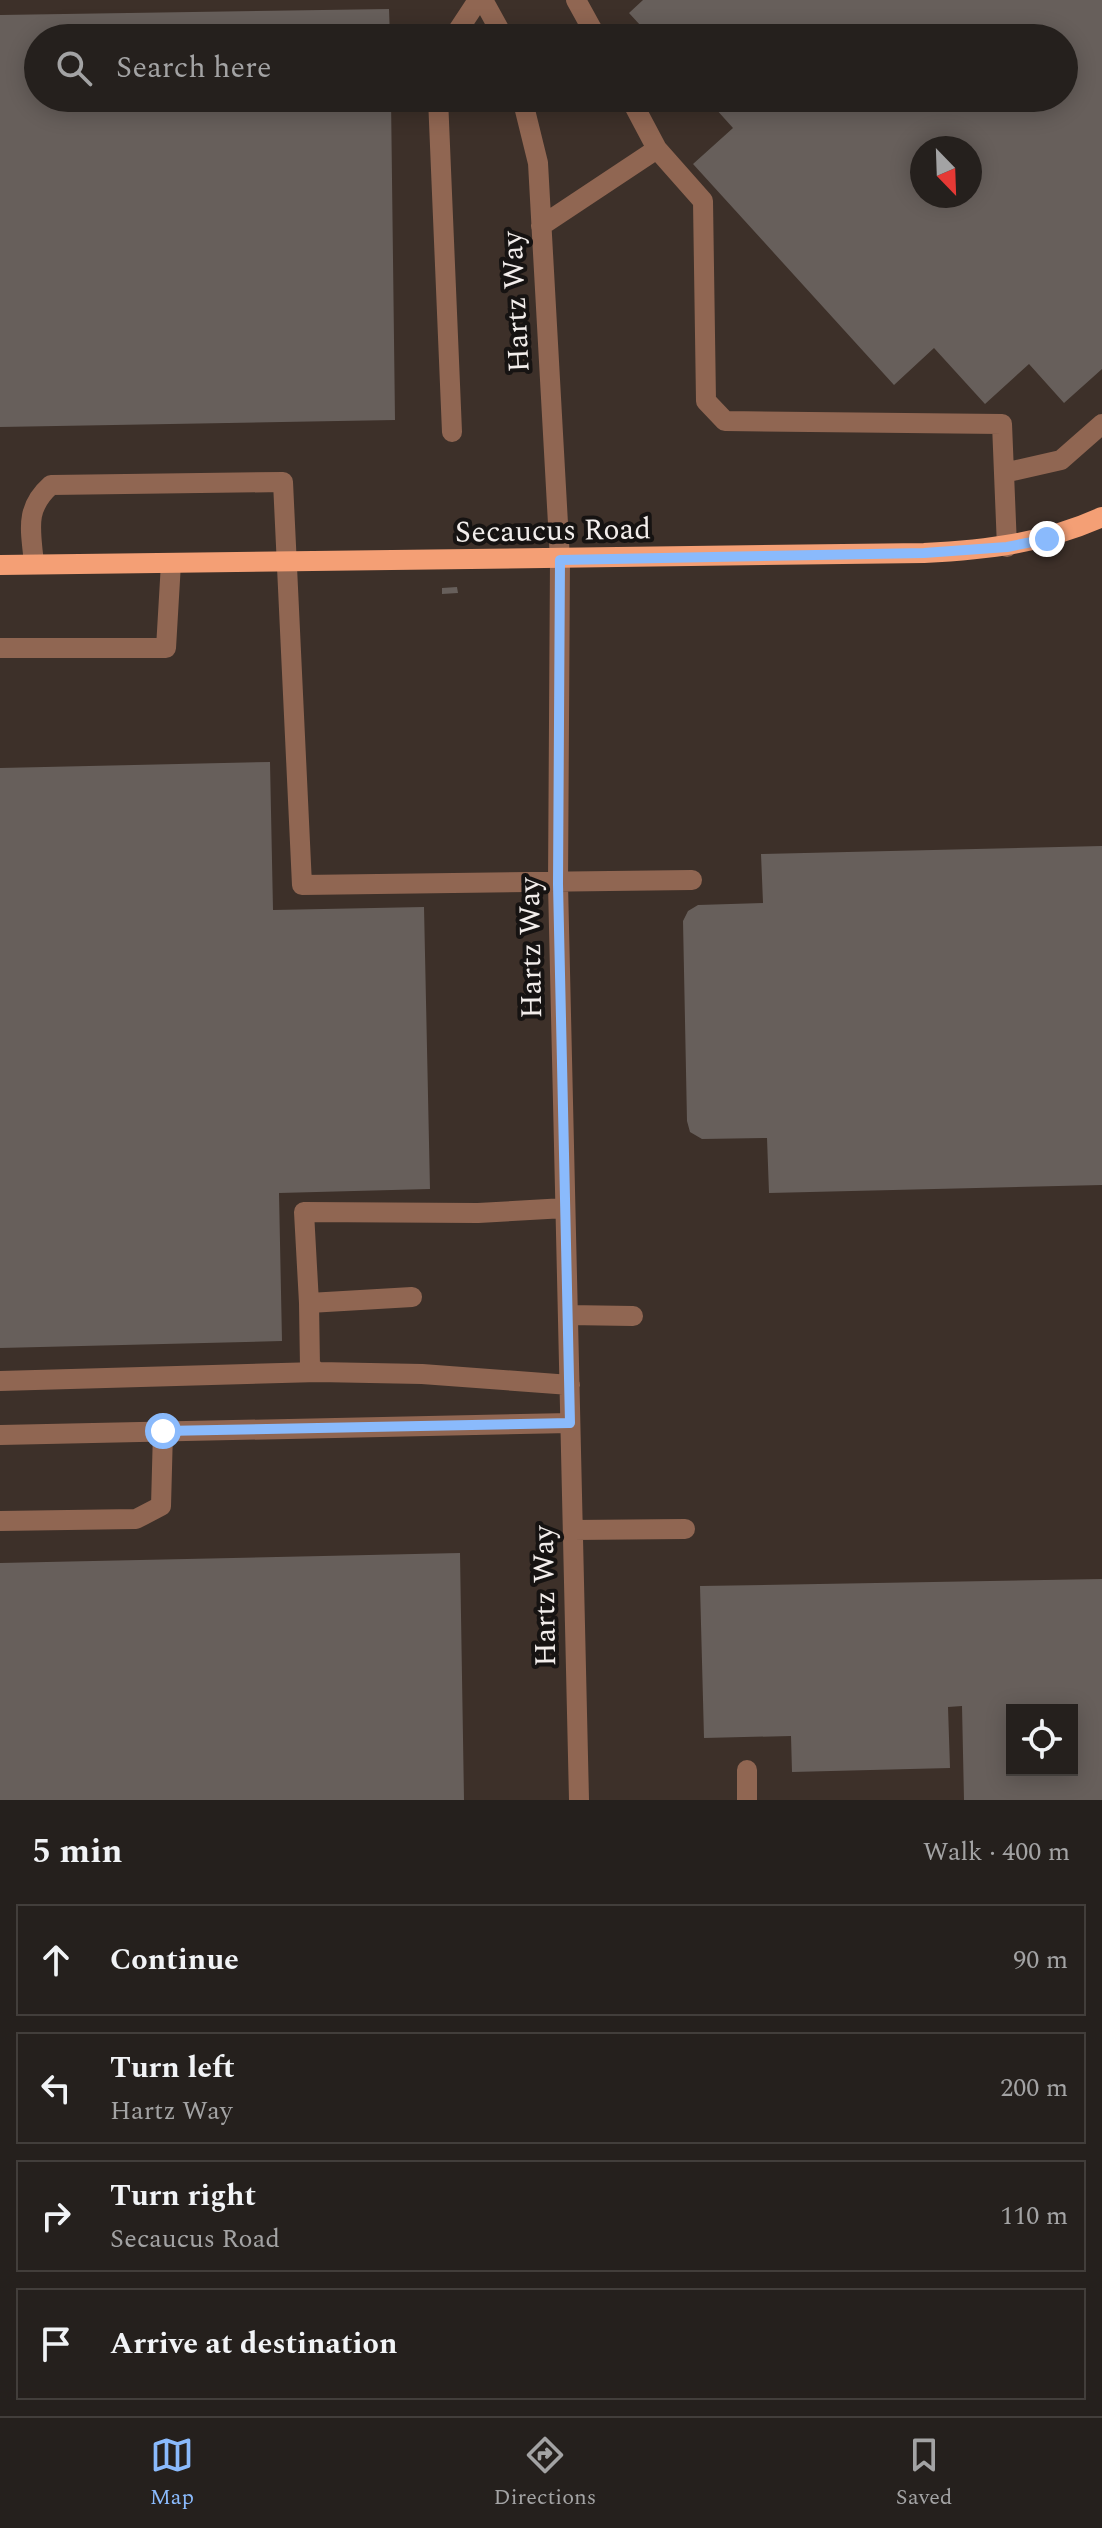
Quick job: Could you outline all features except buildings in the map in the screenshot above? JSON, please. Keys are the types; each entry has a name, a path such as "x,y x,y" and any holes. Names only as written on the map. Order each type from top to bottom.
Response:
{"main road":[{"name":"Secaucus Road","path":"0,565 924,553 1007,547 1047,539 1102,517"}],"street":[{"path":"463,24 481,0 496,24"},
{"path":"576,0 589,24"},
{"path":"439,112 452,432"},
{"name":"Hartz Way","path":"525,112 538,163 560,560 558,884 579,1800"},
{"path":"637,112 657,149 703,201 706,401 725,421 1002,424 1007,547"},
{"path":"541,226 657,149"},
{"path":"1004,473 1061,460 1102,424"},
{"path":"34,564 31,526 34,500 51,485 283,482 302,885 692,880"},
{"path":"0,648 166,648 171,563"},
{"path":"318,1372 310,1367 304,1212 478,1213 565,1208"},
{"path":"309,1303 412,1297"},
{"path":"568,1315 633,1316"},
{"path":"0,1381 318,1372 422,1374 570,1385"},
{"path":"0,1435 570,1423"},
{"path":"0,1521 136,1519 161,1506 163,1431"},
{"path":"573,1530 685,1529"},
{"path":"747,1770 747,1800"}],"shaded area":[{"path":"0,0 1102,0 1102,1800 0,1800"}],"route":[{"path":"163,1431 570,1423 558,884 560,560 924,553 1007,547 1047,539"}]}
